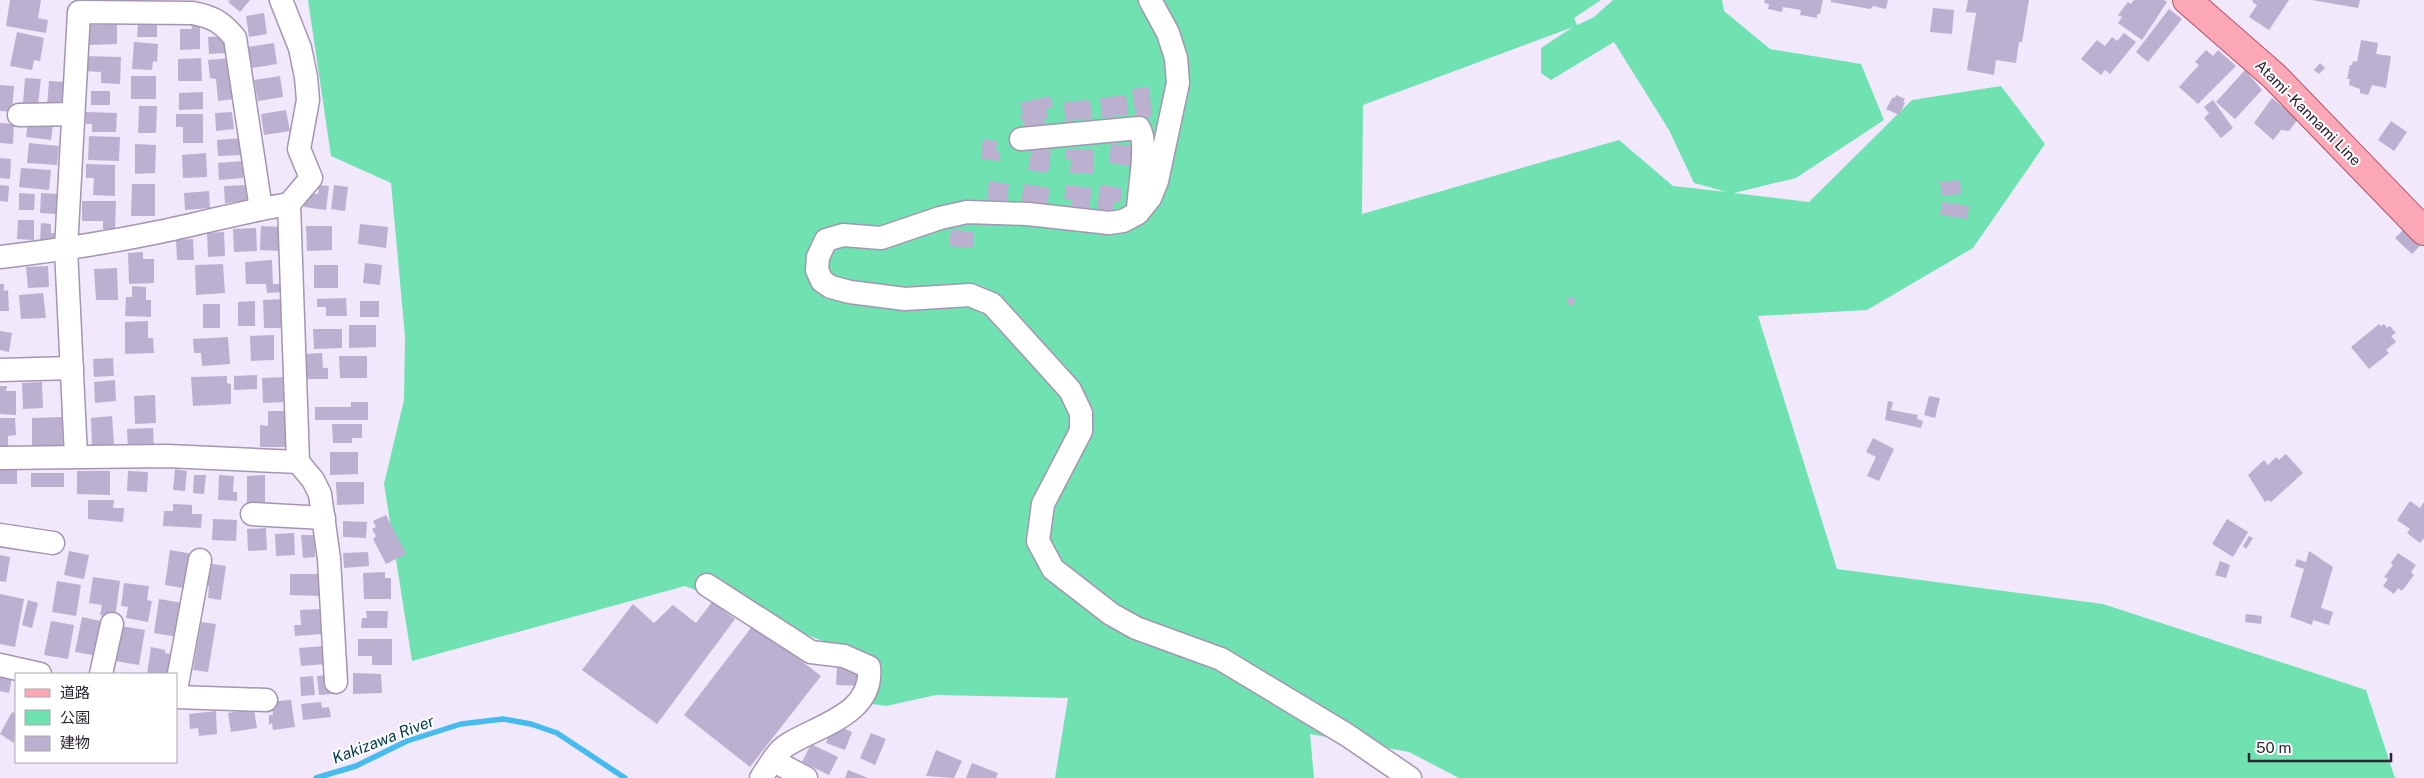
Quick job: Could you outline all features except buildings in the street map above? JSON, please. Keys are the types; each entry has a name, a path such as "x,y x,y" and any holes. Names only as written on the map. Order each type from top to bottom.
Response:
{"main road":[{"name":"Atami -Kannami Line","path":"2187,0 2274,76 2424,231"}],"street":[{"path":"0,257 66,250 158,233 289,204 311,178 299,148 308,100 306,77 300,48 282,0"},
{"path":"1150,0 1168,34 1176,58 1178,83 1157,181 1150,198 1138,213 1123,221 1109,223 1028,214 986,212 953,214 881,238 843,235 826,240 818,257 818,270 822,281 831,287 850,292 905,299 970,295 992,304 1070,390 1080,413 1081,431 1043,504 1038,541 1053,569 1111,614 1136,628 1221,659 1347,735 1410,778"},
{"path":"76,456 66,250 79,12 193,13 212,17 223,23 235,38 261,209"},
{"path":"19,115 73,114"},
{"path":"1021,139 1139,128 1142,133 1143,151 1138,213"},
{"path":"289,204 298,462 313,480 320,494 324,518 336,682"},
{"path":"0,370 72,368"},
{"path":"0,458 167,456 298,462"},
{"path":"252,514 324,518"},
{"path":"0,535 53,543"},
{"path":"178,679 200,560"},
{"path":"707,585 811,652 844,656 869,667 870,681 853,710 785,746 768,769 806,778"},
{"path":"101,673 112,624"},
{"path":"0,665 36,673"},
{"path":"178,697 266,700"}],"green space":[{"path":"308,0 1601,0 1574,18 1577,25 1594,17 1613,0 1722,0 1724,11 1770,49 1861,64 1884,120 1796,178 1734,193 1809,202 1912,100 2001,86 2045,144 1973,248 1867,310 1758,316 1837,569 2103,604 2366,690 2395,778 1459,778 1409,752 1310,734 1314,778 1055,778 1068,698 936,695 886,706 865,703 860,656 685,586 412,661 384,484 404,400 405,337 391,183 331,156","holes":["1573,27 1541,48 1541,73 1551,80 1614,42 1669,130 1694,183 1727,192 1673,186 1619,140 1362,214 1363,105"]}],"waterway":[{"name":"Kakizawa River","path":"316,778 356,766 407,741 461,724 503,719 531,724 557,733 625,778"}]}
